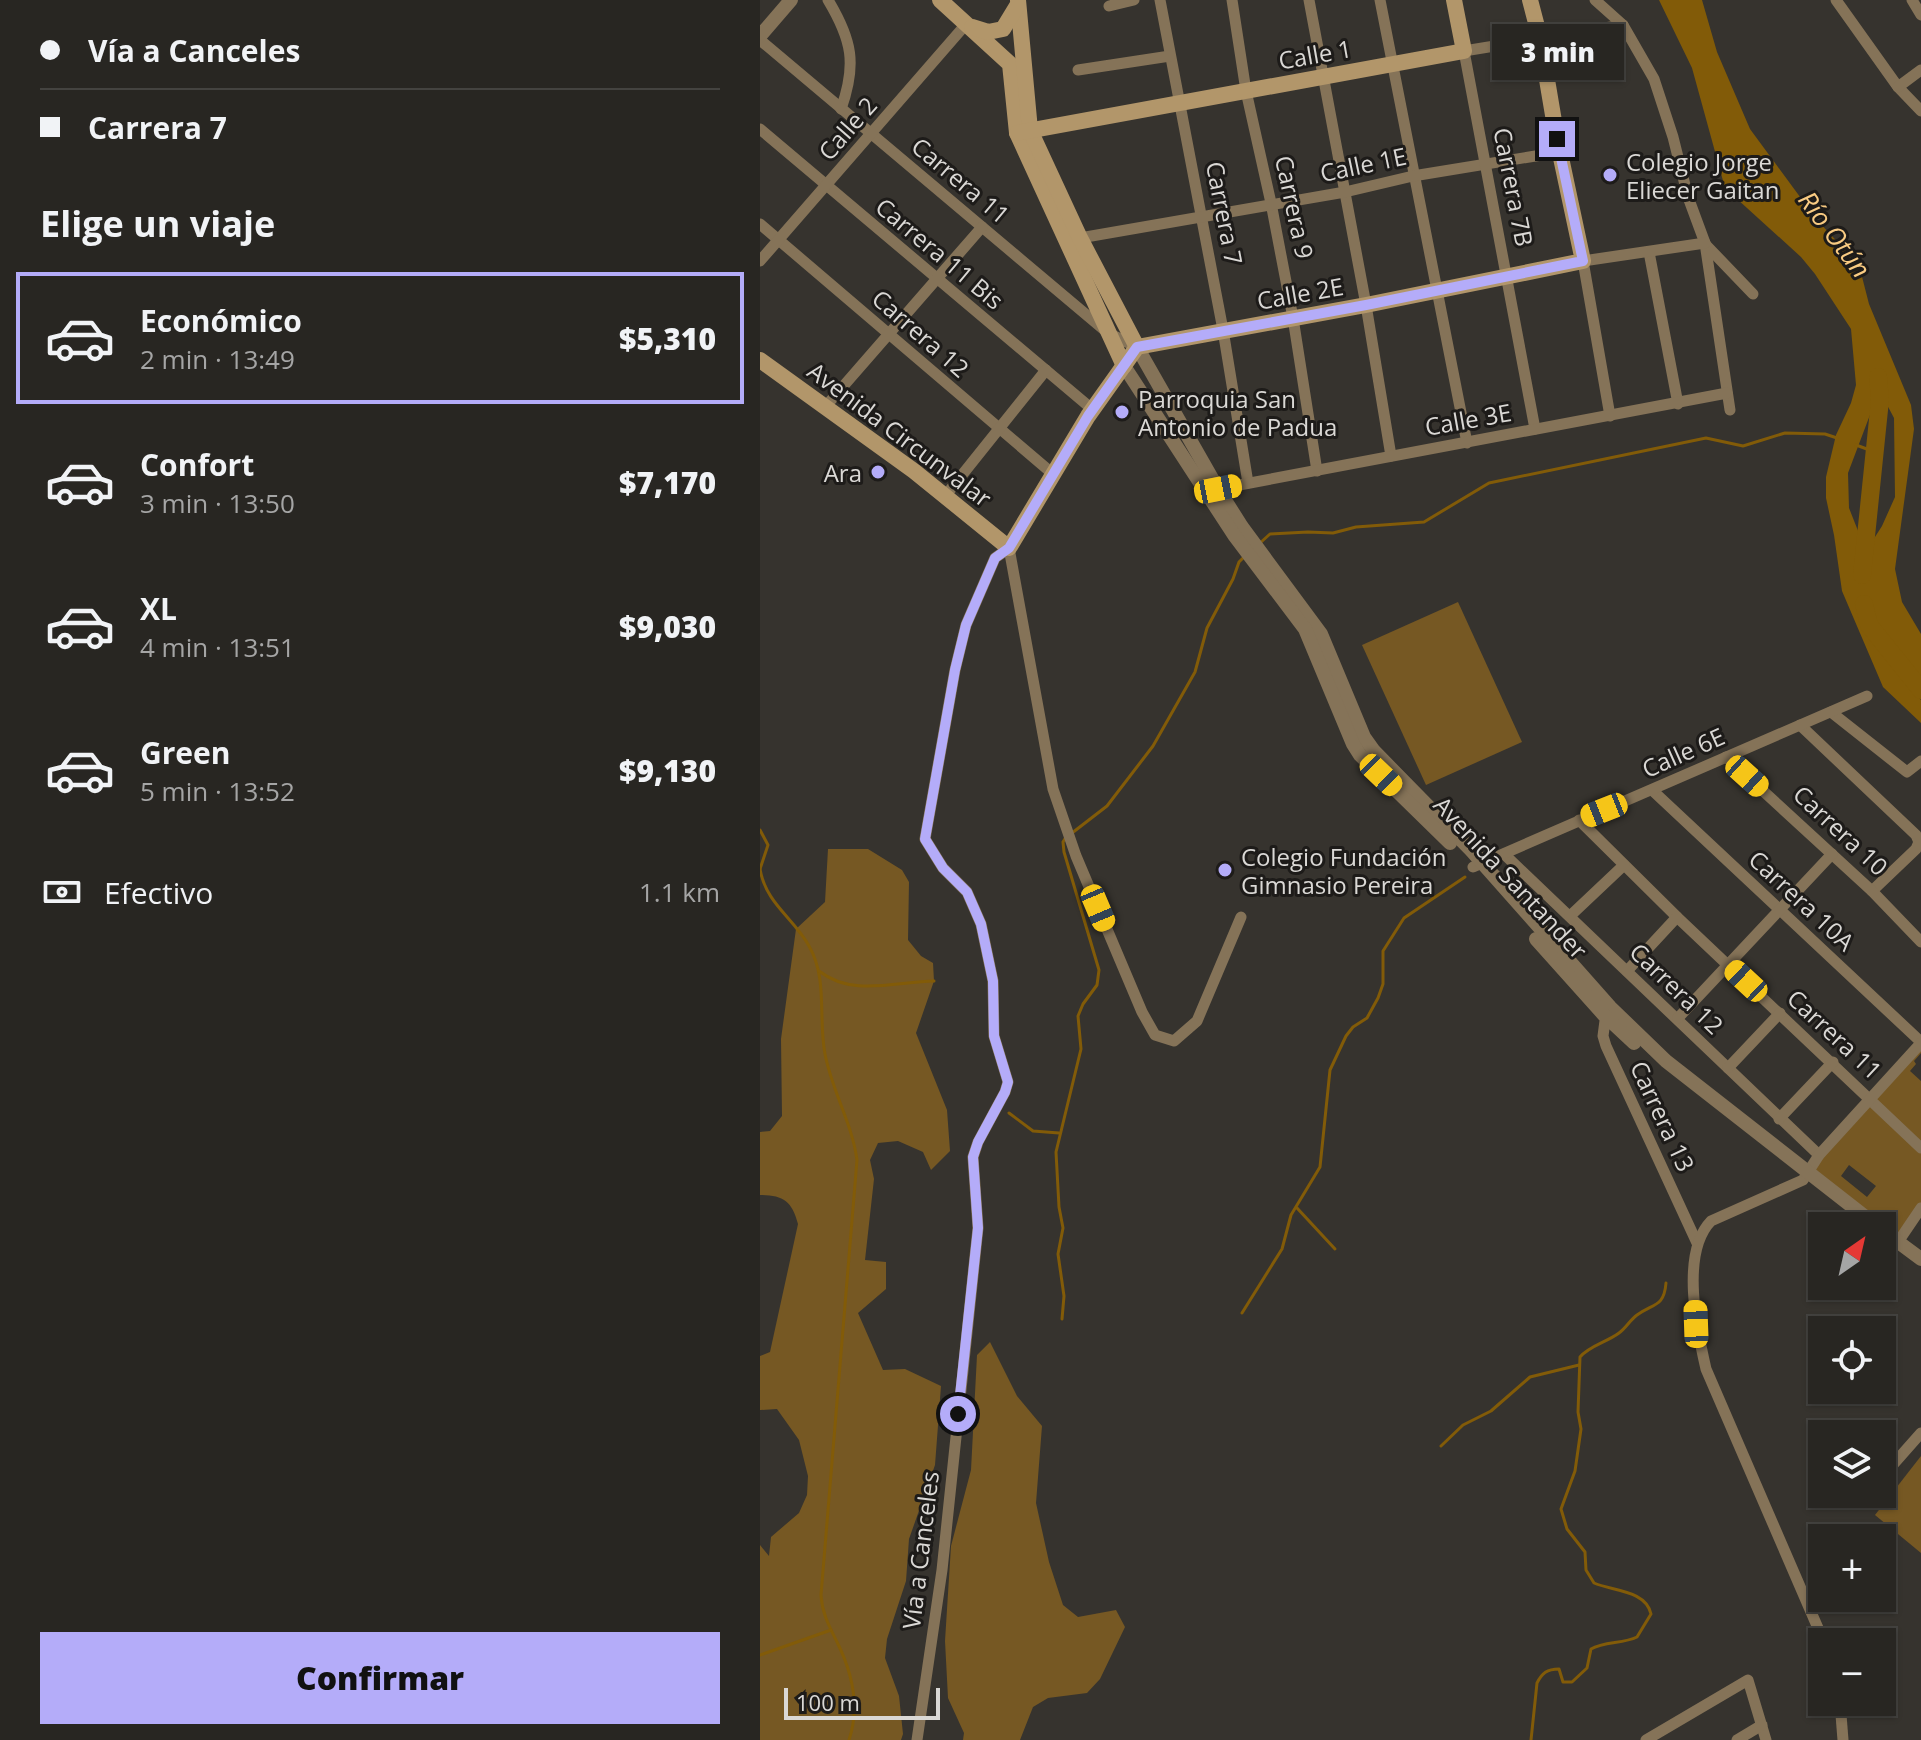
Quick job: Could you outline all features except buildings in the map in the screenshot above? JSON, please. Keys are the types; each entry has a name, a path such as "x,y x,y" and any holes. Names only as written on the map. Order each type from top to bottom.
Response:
{"main road":[{"path":"940,0 1010,64 1023,132"},
{"path":"967,23 980,31 1003,29 1014,14 1018,0"},
{"path":"1018,0 1023,132"},
{"name":"Carrera 7B","path":"1454,0 1464,51"},
{"path":"1530,0 1583,261"},
{"name":"Calle 1","path":"1023,132 1464,51"},
{"name":"Avenida Santander","path":"1023,132 1137,347"},
{"name":"Avenida Santander","path":"1023,132 1124,366"},
{"name":"Calle 2E","path":"1137,347 1583,261"},
{"path":"1009,548 1092,409 1137,347"},
{"name":"Avenida Circunvalar","path":"760,360 946,495 1009,548"}],"street":[{"path":"760,38 791,0"},
{"path":"828,0 842,23 850,48 851,80 841,109"},
{"path":"1109,6 1134,0"},
{"name":"Carrera 7","path":"1160,0 1223,330 1248,483"},
{"name":"Carrera 9","path":"1232,0 1246,91 1293,318 1317,471"},
{"path":"1309,0 1391,456"},
{"path":"1380,0 1467,443"},
{"path":"1595,0 1623,25 1654,79 1688,197 1705,243 1730,410"},
{"path":"1836,0 1898,87 1921,111"},
{"path":"1912,0 1921,15"},
{"name":"Calle 2","path":"760,261 967,23"},
{"name":"Calle 1","path":"1464,51 1623,25"},
{"name":"Carrera 11","path":"760,38 1108,333 1137,347"},
{"name":"Carrera 7B","path":"1464,51 1535,429"},
{"path":"1078,70 1170,56"},
{"path":"1898,87 1921,70"},
{"name":"Carrera 11 Bis","path":"760,129 1092,409"},
{"name":"Calle 1E","path":"1080,238 1560,152"},
{"name":"Carrera 12","path":"760,224 1053,474"},
{"path":"826,406 982,227"},
{"path":"1705,243 1753,294"},
{"name":"Calle 2E","path":"1583,261 1705,243"},
{"path":"1649,252 1678,404"},
{"path":"1583,261 1610,416"},
{"name":"Avenida Santander","path":"1137,347 1242,527 1321,634 1364,737 1374,751 1660,1068 1859,1212"},
{"name":"Avenida Santander","path":"1124,366 1234,535 1305,629 1360,755 1478,865"},
{"path":"946,495 1046,370"},
{"name":"Calle 3E","path":"1218,489 1727,393"},
{"path":"1009,548 1053,789 1076,856 1142,1012 1155,1035 1174,1041 1197,1021 1241,917"},
{"name":"Vía a Canceles","path":"917,1740 942,1570 978,1228 973,1157 1008,1082 994,1036 993,981 981,924 967,892 943,868 925,839 966,625 995,558 1009,548"},
{"name":"Calle 6E","path":"1478,865 1867,696"},
{"path":"1831,712 1907,772 1921,761"},
{"path":"1800,725 1916,835 1919,842 1916,849 1872,891"},
{"name":"Carrera 10","path":"1726,757 1872,891 1921,942"},
{"name":"Carrera 10A","path":"1652,790 1921,1043"},
{"name":"Carrera 11","path":"1579,820 1921,1148"},
{"name":"Carrera 12","path":"1504,854 1819,1155"},
{"path":"1678,1018 1832,854"},
{"path":"1570,916 1624,865"},
{"path":"1627,971 1677,917"},
{"name":"Carrera 13","path":"1607,1011 1606,1046 1697,1243"},
{"path":"1728,1068 1780,1013"},
{"path":"1818,1628 1706,1369 1696,1324 1694,1273 1697,1243 1703,1229 1711,1221 1805,1176 1819,1155 1921,1043"},
{"path":"1779,1119 1833,1062"},
{"path":"1921,1208 1898,1242 1921,1259"},
{"path":"1896,1461 1921,1433"},
{"path":"1646,1740 1748,1680 1766,1740"},
{"path":"1841,1716 1843,1740"},
{"path":"1737,1740 1762,1725"}],"shaded area":[{"name":"Río Otún","path":"1659,0 1702,0 1717,52 1750,129 1817,220 1859,265 1869,304 1911,405 1914,429 1895,569 1902,602 1921,634 1921,679 1871,625 1868,627 1880,651 1921,700 1921,723 1883,687 1842,591 1826,498 1826,477 1836,435 1856,385 1851,329 1801,257 1725,188 1692,68","holes":["1876,399 1885,401 1894,418 1895,497 1866,551 1849,508 1848,473"]},
{"path":"1458,602 1522,742 1426,785 1362,645"},
{"path":"828,849 868,849 902,870 909,882 908,940 921,956 933,963 934,981 916,1033 947,1110 950,1151 931,1170 923,1152 898,1141 878,1143 870,1160 874,1179 865,1260 886,1262 886,1289 858,1313 883,1370 905,1369 941,1386 935,1465 909,1539 906,1581 887,1639 885,1658 899,1696 901,1740 760,1740 760,1545 769,1556 771,1537 799,1513 807,1495 808,1476 799,1440 777,1409 760,1410 760,1356 770,1352 798,1224 793,1210 785,1201 775,1196 760,1195 760,1132 770,1131 782,1116 781,1039 796,929 825,902"},
{"path":"1921,1043 1921,1053 1910,1071 1921,1081 1921,1208 1898,1242 1896,1212 1858,1212 1807,1173","holes":["1849,1165 1876,1186 1867,1197 1841,1176"]},
{"path":"990,1342 1017,1396 1042,1426 1036,1503 1049,1562 1063,1605 1078,1617 1116,1610 1125,1627 1100,1679 1087,1693 1048,1698 1033,1707 1020,1740 963,1740 964,1733 948,1698 945,1641 951,1546 971,1470 977,1355"},
{"path":"1921,1456 1921,1553 1896,1532 1896,1524 1886,1524 1875,1515 1880,1508 1896,1508 1896,1488"}],"waterway":[{"name":"Río Otún","path":"1862,575 1880,400 1878,377"},
{"path":"1260,543 1270,534 1333,533 1356,527 1424,522 1489,483 1706,438 1743,446 1785,433 1825,434 1837,438"},
{"path":"1856,445 1875,452"},
{"path":"1072,833 1107,806 1153,746 1195,672 1207,628 1239,562 1245,556"},
{"name":"Río Otún","path":"1864,604 1869,625 1921,690"},
{"path":"760,830 768,845 760,869"},
{"path":"1062,1319 1064,1296 1058,1254 1063,1228 1056,1152 1081,1049 1078,1016 1097,985 1099,970 1064,852 1066,837"},
{"path":"760,869 768,892 803,936 815,959 821,985 825,1054 857,1160 821,1595 824,1614 847,1665 853,1690 854,1715 849,1740"},
{"path":"1242,1313 1282,1249 1291,1215 1320,1167 1330,1070 1346,1036 1367,1018 1378,998 1383,984 1383,951 1404,918 1465,877"},
{"path":"819,971 845,984 859,986 934,981"},
{"path":"1009,1113 1033,1131 1059,1133"},
{"path":"1297,1208 1335,1249"},
{"path":"1531,1740 1537,1683 1543,1674 1559,1669 1563,1682 1572,1682 1587,1668 1591,1649 1637,1637 1651,1614 1648,1606 1636,1596 1594,1583 1586,1570 1585,1552 1567,1529 1561,1509 1575,1471 1581,1429 1578,1412 1580,1357 1657,1304 1666,1283"},
{"path":"1441,1446 1463,1425 1491,1411 1530,1377 1579,1365"},
{"path":"760,1655 831,1630"}],"place":[{"name":"Colegio Jorge Eliecer Gaitan","path":"1610,175"},
{"name":"Parroquia San Antonio de Padua","path":"1122,412"},
{"name":"Ara","path":"878,472"},
{"name":"Colegio Fundación Gimnasio Pereira","path":"1225,870"}],"route":[{"path":"958,1414 978,1228 973,1157 1008,1082 994,1036 993,981 975,906 967,892 943,868 925,839 966,625 995,558 1009,548 1088,416 1137,347 1583,261 1557,139"}]}
